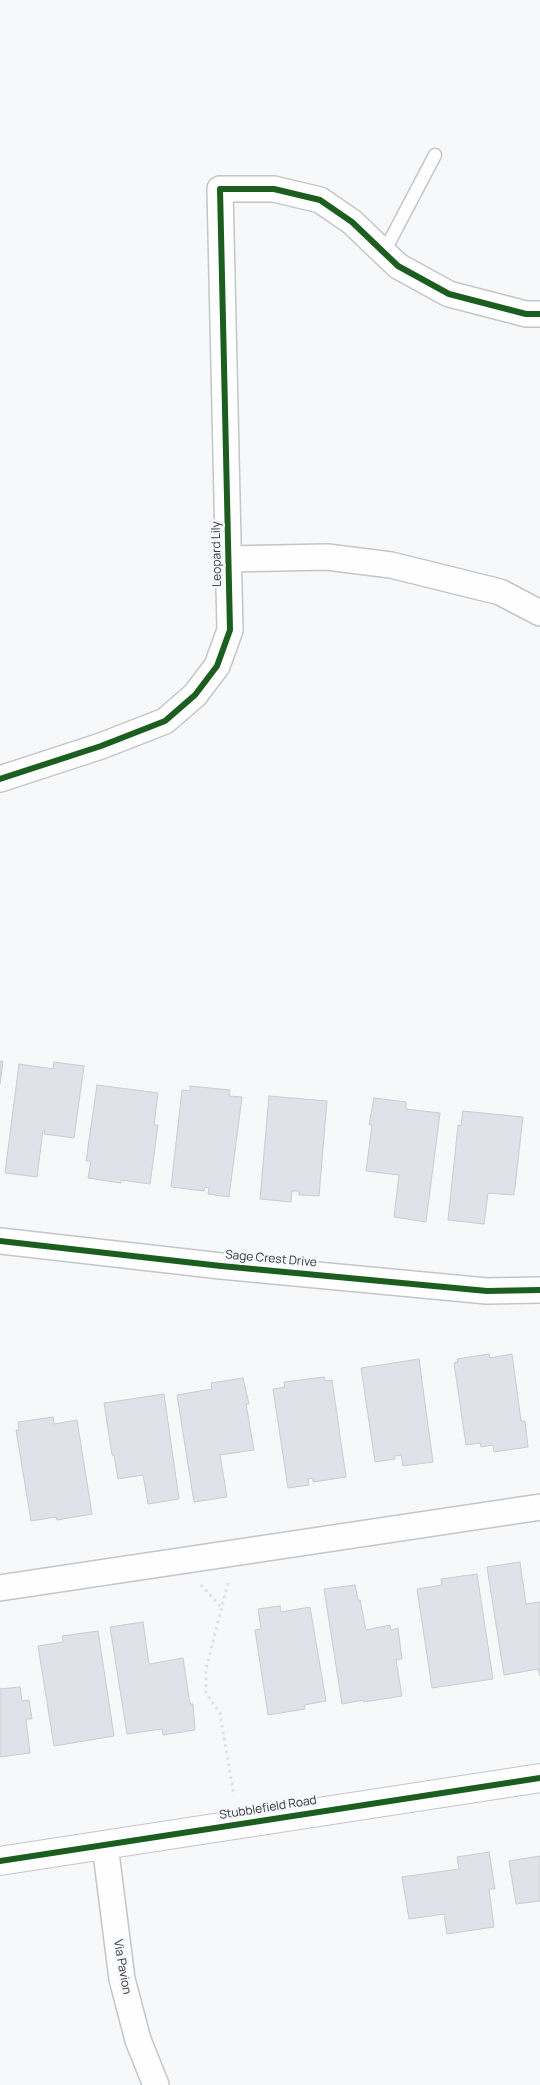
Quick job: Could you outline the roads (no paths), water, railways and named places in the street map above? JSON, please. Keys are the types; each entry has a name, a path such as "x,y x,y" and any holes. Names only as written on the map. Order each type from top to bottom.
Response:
{"street":[{"name":"Leopard Lily","path":"0,779 101,746 165,721 195,696 217,666 230,630 220,189 274,189 320,200 352,222 384,252"},
{"path":"384,252 398,266 449,294 526,314 540,314"},
{"path":"228,559 326,556 391,565 500,592 540,613"},
{"name":"Sage Crest Drive","path":"0,1241 221,1266 458,1288 540,1290"},
{"path":"0,1588 540,1507"},
{"name":"Stubblefield Road","path":"0,1861 540,1778"},
{"name":"Via Pavion","path":"105,1845 122,1979 138,2040 156,2085"}],"lane":[{"path":"384,252 436,156"}]}
